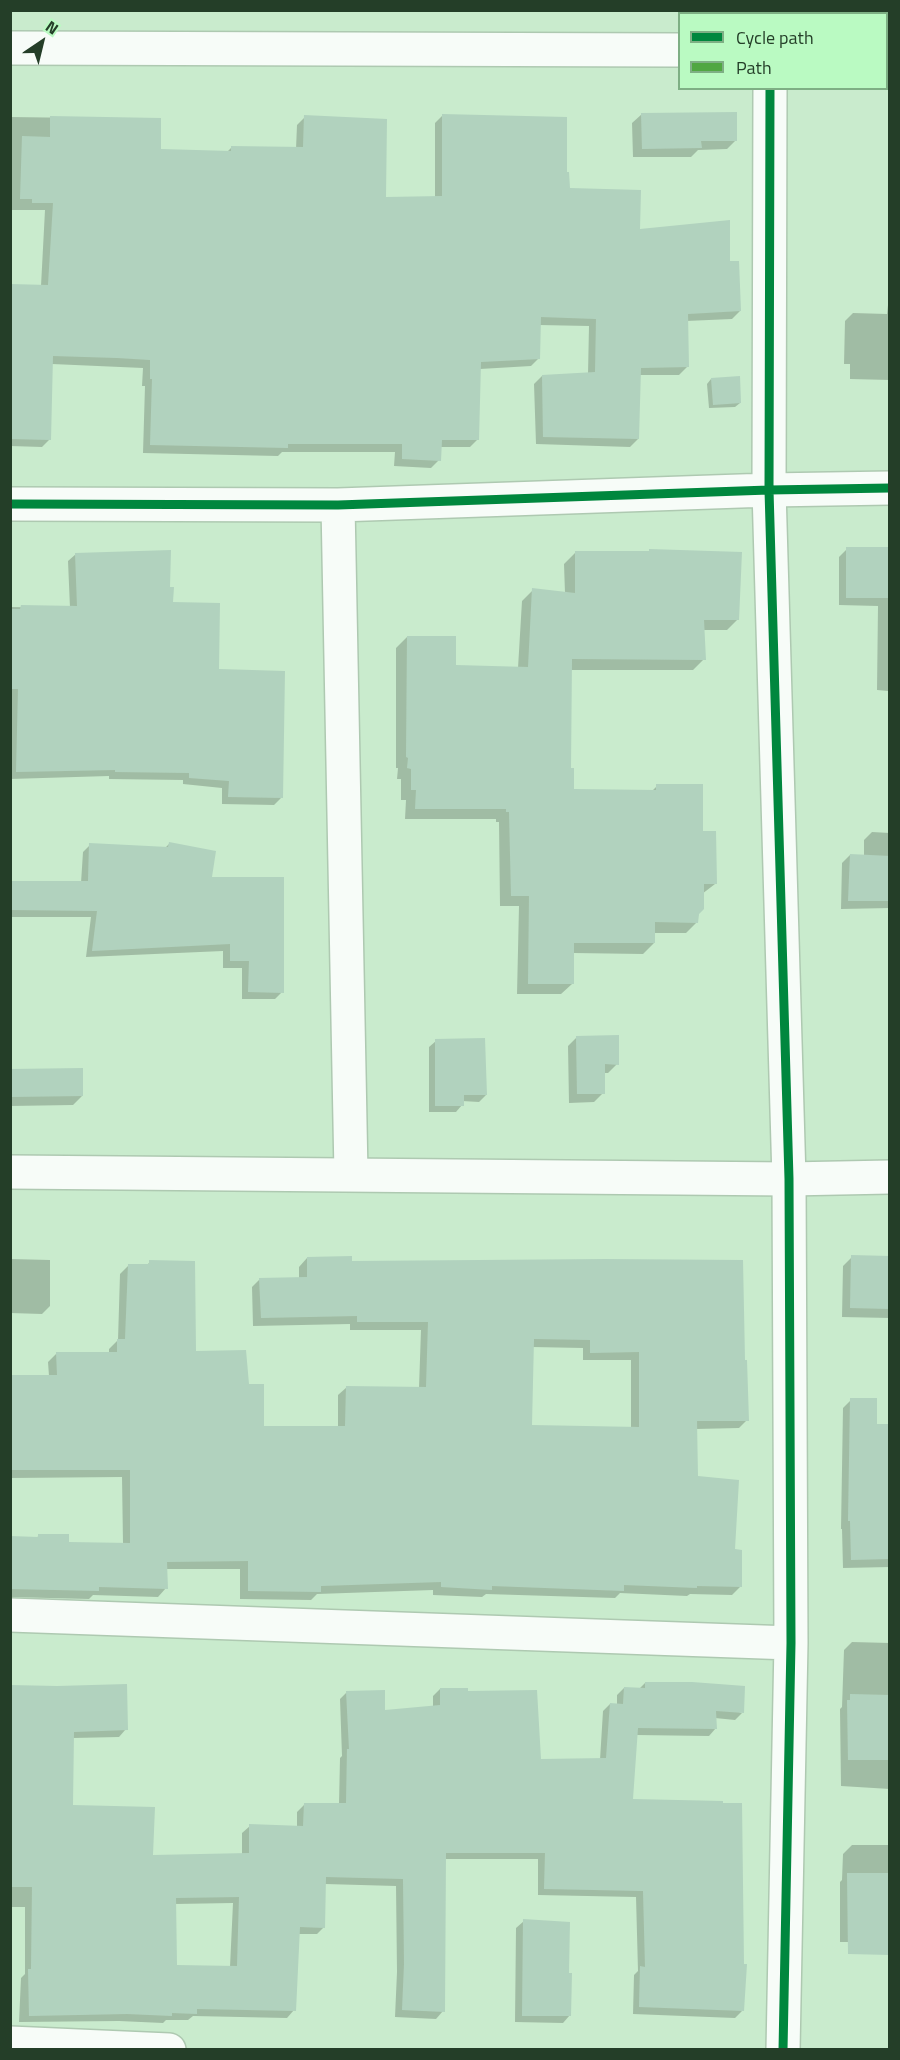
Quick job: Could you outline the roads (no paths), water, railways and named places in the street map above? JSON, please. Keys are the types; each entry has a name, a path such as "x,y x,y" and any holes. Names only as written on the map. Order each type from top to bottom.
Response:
{"street":[{"path":"10,48 678,50"},
{"path":"770,90 769,490 789,1179 791,1643 783,2049"},
{"path":"10,504 338,505 890,488"},
{"path":"338,505 351,1174"},
{"path":"10,1172 789,1179 890,1177"},
{"path":"10,1615 791,1643"},
{"path":"10,2043 169,2049"}]}
